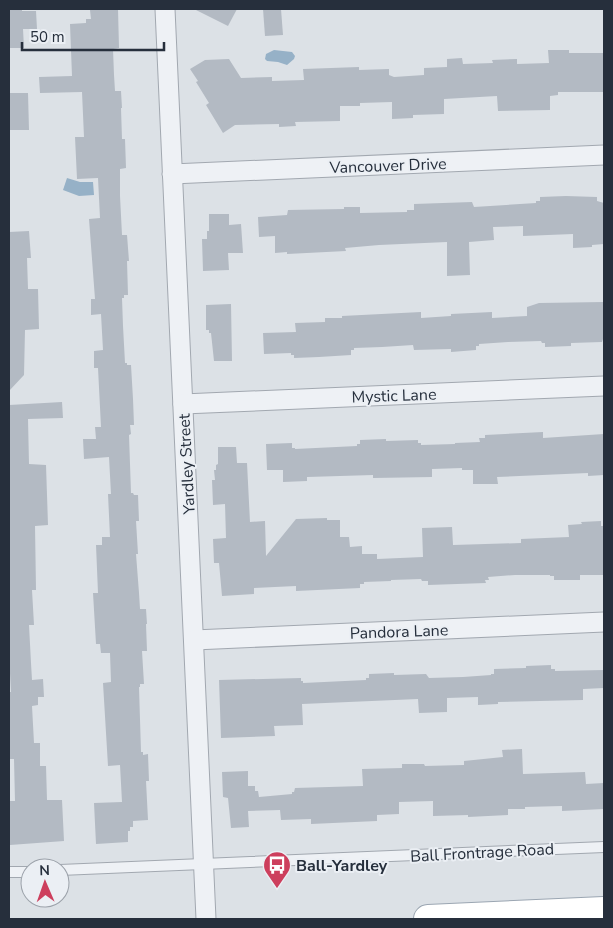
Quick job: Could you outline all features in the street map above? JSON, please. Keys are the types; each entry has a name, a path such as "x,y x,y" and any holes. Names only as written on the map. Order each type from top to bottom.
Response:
{"main road":[{"path":"428,919 604,911"}],"street":[{"name":"Yardley Street","path":"165,9 206,919"},
{"name":"Vancouver Drive","path":"172,174 604,156"},
{"name":"Mystic Lane","path":"183,404 604,386"},
{"name":"Pandora Lane","path":"194,640 604,622"}],"lane":[{"name":"Ball Frontrage Road","path":"70,870 604,847"}],"water":[{"path":"274,50 292,52 295,56 294,59 287,65 267,61 265,59 266,54"},
{"path":"67,178 80,182 93,182 94,195 79,196 63,190"}],"building":[{"path":"9,9 36,11 37,29 23,29 24,48 9,48"},
{"path":"118,9 119,48 113,49 114,75 115,91 121,91 122,139 125,139 126,168 120,169 120,196 122,235 127,235 129,261 127,261 128,295 124,295 124,298 122,298 123,326 125,363 131,365 134,425 130,425 131,434 129,435 131,493 138,495 139,521 136,521 138,554 136,554 140,609 146,609 147,624 147,651 142,651 144,684 140,684 139,687 141,752 143,752 143,755 148,754 149,781 146,781 148,820 133,821 133,827 130,827 130,831 128,831 128,842 96,844 94,803 122,802 120,765 108,766 103,683 111,682 110,653 101,653 100,644 96,644 93,593 98,593 96,545 102,545 102,537 110,537 108,494 111,494 109,457 84,459 83,439 96,439 95,427 101,427 98,368 94,368 94,351 103,350 101,314 91,315 91,299 95,299 89,219 100,218 98,178 77,179 75,137 84,137 82,92 40,93 39,77 72,76 70,24 86,23 86,19 91,19 90,10"},
{"path":"194,9 237,9 228,26"},
{"path":"263,9 281,9 283,35 265,36"},
{"path":"548,50 569,50 569,53 604,53 604,92 558,92 558,95 550,96 550,110 498,111 497,96 444,99 444,114 413,115 413,118 392,119 392,102 360,103 360,106 340,106 340,121 295,122 296,126 279,127 279,124 235,125 223,133 206,105 209,103 190,69 205,60 229,59 241,78 272,77 272,81 304,80 303,69 359,67 359,70 389,69 389,75 394,77 424,75 424,68 447,67 447,59 462,58 463,64 493,63 492,60 517,59 517,64 549,63"},
{"path":"9,93 28,93 29,130 9,130"},
{"path":"540,197 597,197 597,201 604,203 604,244 573,248 573,234 523,236 523,226 493,227 494,240 469,242 470,275 447,276 447,242 379,245 345,248 346,251 287,254 287,252 275,253 275,236 259,237 258,217 287,215 288,210 360,207 360,213 407,212 407,210 414,210 414,204 472,202 474,207 536,203 536,201 540,201"},
{"path":"209,214 229,214 229,225 241,224 243,253 228,253 229,270 203,271 202,239 207,239"},
{"path":"29,231 31,258 27,258 28,289 38,289 39,329 25,330 24,375 9,391 9,232"},
{"path":"604,302 604,339 602,342 571,343 571,346 545,347 545,343 541,341 508,342 479,344 479,346 476,346 476,350 451,352 451,349 414,350 413,345 354,348 354,350 351,350 351,355 294,358 294,355 291,355 291,353 264,354 263,333 296,332 295,323 325,322 325,318 421,312 421,318 492,312 492,318 527,316 527,307 539,303"},
{"path":"231,304 232,361 214,361 211,333 209,333 209,330 206,330 206,305"},
{"path":"62,402 63,418 28,419 29,464 46,465 48,525 35,526 36,590 32,590 34,625 29,625 32,680 43,679 44,697 38,697 38,705 32,706 34,743 40,743 40,766 46,766 47,800 62,800 64,841 10,845 9,801 15,801 14,759 9,759 9,692 11,692 9,655 9,405"},
{"path":"543,432 543,438 604,434 604,475 588,476 588,473 497,477 498,484 473,484 473,470 462,470 462,468 432,469 432,477 373,478 373,475 307,477 307,481 283,482 283,470 267,470 266,444 292,443 292,448 295,449 357,446 357,444 360,444 360,440 386,439 386,441 418,440 418,443 421,443 421,445 455,444 480,442 479,438 485,438 485,435"},
{"path":"218,447 236,447 237,463 247,463 250,522 265,521 266,556 296,519 327,518 327,520 340,520 340,537 349,537 350,547 362,546 362,554 377,554 377,559 423,557 422,528 452,527 453,545 521,543 521,539 569,537 568,525 601,521 601,526 604,526 604,575 580,575 580,580 554,580 554,576 550,575 515,575 488,577 489,580 485,580 486,583 428,585 428,581 422,581 421,579 391,580 364,582 364,584 360,584 360,588 296,591 296,586 254,588 254,594 222,596 219,563 214,563 213,539 226,538 225,504 213,505 212,480 215,480 214,470 216,470 216,465 218,464"},
{"path":"551,665 551,669 555,669 555,671 604,670 604,688 583,689 583,700 498,702 498,704 478,705 478,697 447,698 447,712 419,713 418,699 302,704 303,725 274,726 275,736 221,738 219,680 301,678 303,683 366,680 366,678 369,678 369,674 394,673 394,675 426,674 429,678 463,677 491,675 494,674 494,669"},
{"path":"522,749 523,774 585,772 586,784 604,783 604,809 562,811 562,806 525,807 525,809 508,809 508,815 433,816 433,801 399,802 399,814 377,815 377,821 311,824 311,819 281,820 280,810 248,811 249,827 231,828 228,798 223,797 222,772 248,771 248,786 255,786 255,791 258,791 259,797 292,794 295,788 363,786 362,769 402,768 402,764 424,764 425,766 464,765 464,761 503,757 502,750"}],"place":[{"name":"Ball-Yardley","path":"277,889"}]}
